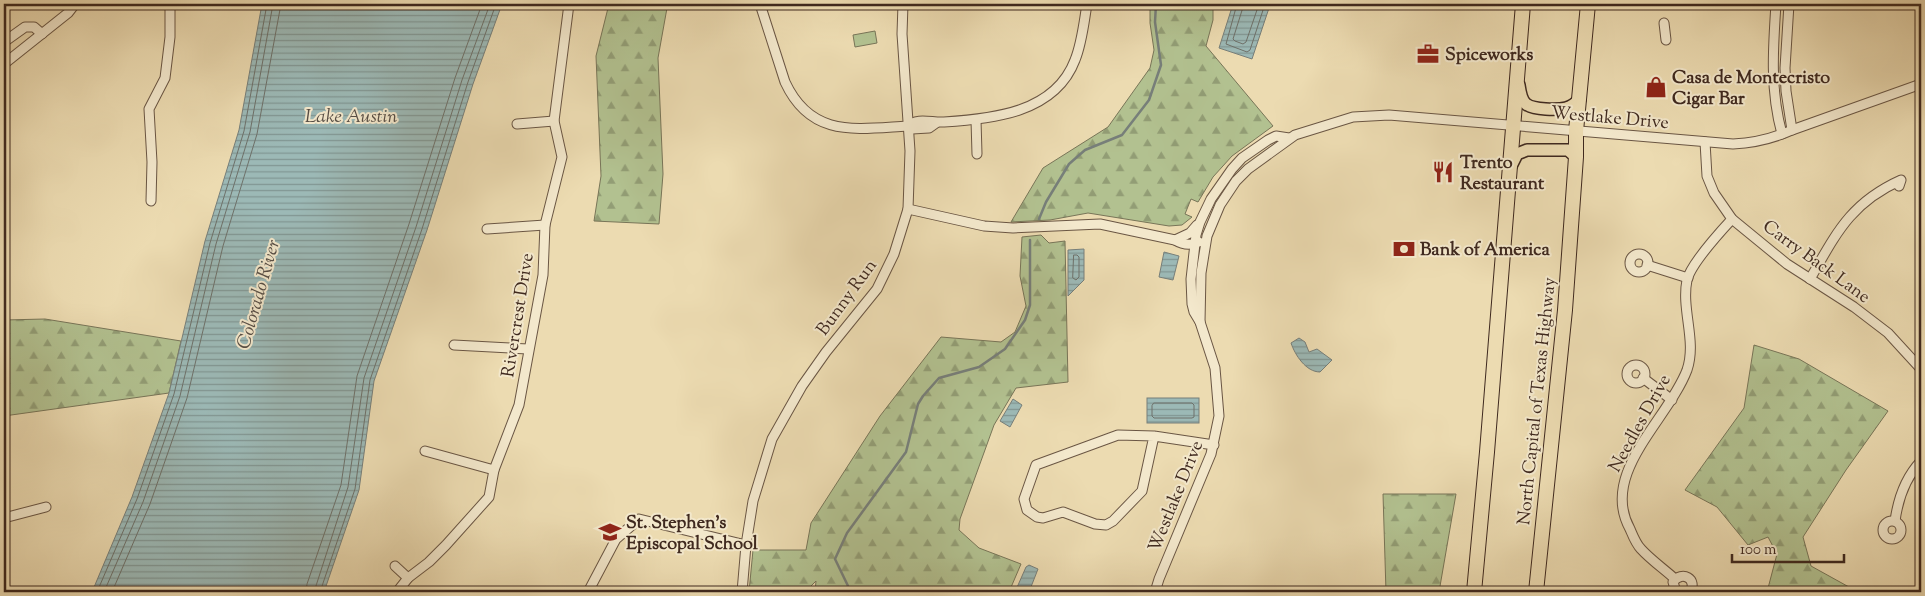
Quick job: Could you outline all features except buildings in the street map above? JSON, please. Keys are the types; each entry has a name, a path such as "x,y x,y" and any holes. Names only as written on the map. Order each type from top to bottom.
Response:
{"highway":[{"path":"1474,592 1523,4"},
{"name":"North Capital of Texas Highway","path":"1536,592 1565,310 1576,157 1576,131 1588,4"}],"main road":[{"path":"1518,71 1520,92 1527,106 1539,109 1567,108 1574,106 1580,99"},
{"path":"1509,169 1517,154 1522,150 1570,151 1576,157"}],"street":[{"path":"4,64 68,13 75,4"},
{"path":"151,200 152,162 149,109 165,78 170,36 170,4"},
{"name":"Rivercrest Drive","path":"397,592 408,578 429,562 446,545 489,497 494,470 519,405 543,275 545,225 562,157 554,121 569,4"},
{"path":"760,4 785,82 798,104 820,121 833,126 852,128 907,126 911,122 929,121 936,123 976,120 1010,114 1036,103 1054,91 1075,61 1087,4"},
{"name":"Bunny Run","path":"742,592 746,545 753,501 772,439 802,386 826,352 877,289 894,254 908,209 910,151 907,126 902,4"},
{"path":"1776,4 1772,50 1776,110 1782,134"},
{"path":"1789,4 1785,68 1786,91 1792,130"},
{"path":"1664,23 1666,40"},
{"path":"4,42 25,27 34,27 42,34"},
{"name":"Westlake Drive","path":"1155,592 1214,445 1219,416 1215,368 1200,322 1194,312 1191,279 1194,244 1200,222 1218,188 1242,158 1257,146 1276,136 1289,138 1354,117 1389,115 1705,142 1754,143 1921,84"},
{"path":"976,120 977,154"},
{"path":"517,124 554,121"},
{"name":"Westlake Drive","path":"1200,322 1201,273 1207,236 1220,205 1236,181 1248,169 1281,146 1289,138"},
{"name":"Carry Back Lane","path":"1705,142 1707,176 1714,193 1732,219 1770,251 1854,307 1888,333 1921,369"},
{"path":"1810,279 1836,234 1854,211 1885,188 1901,180 1899,186"},
{"path":"908,209 984,226 1013,228 1100,224 1175,240 1180,243 1194,244 1207,236"},
{"name":"Needles Drive","path":"1690,592 1693,585 1689,578 1682,576 1675,579 1640,548 1625,520 1621,494 1626,473 1672,400 1687,370 1691,354 1686,309 1688,278 1703,254 1732,219"},
{"path":"1175,240 1190,233 1200,222"},
{"path":"487,229 545,225"},
{"path":"1647,265 1688,278"},
{"path":"454,345 528,350"},
{"path":"1643,378 1672,400"},
{"path":"1154,436 1142,491 1113,521 1106,525 1095,524 1063,512 1043,518 1037,517 1027,510 1024,499 1036,465 1118,435 1154,436 1214,445"},
{"path":"425,451 494,470"},
{"path":"1895,521 1897,502 1912,471 1921,461"},
{"path":"4,518 46,507"},
{"path":"588,592 616,538 639,519 746,545"},
{"path":"395,566 408,578"},
{"path":"1675,579 1673,586 1676,592"}],"green space":[{"path":"609,4 667,4 658,58 663,174 659,224 594,221 601,176 596,56"},
{"path":"1150,4 1213,4 1213,20 1206,46 1273,126 1232,156 1213,177 1198,202 1191,199 1185,214 1192,217 1182,225 1169,226 1088,213 1050,220 1011,222 1043,168 1108,127 1150,68 1154,50 1150,23"},
{"path":"875,31 877,43 855,47 853,35"},
{"path":"1041,235 1049,243 1065,241 1068,382 1016,388 994,425 960,519 959,530 979,548 1021,564 1009,592 815,592 816,581 805,592 749,592 753,550 806,550 811,523 880,416 941,337 1001,342 1015,332 1026,306 1020,276 1022,237"},
{"path":"45,319 181,341 169,393 4,416 4,320"},
{"path":"1754,345 1799,359 1888,411 1846,470 1803,537 1811,566 1858,592 1767,592 1777,554 1768,537 1748,545 1717,507 1685,490 1744,408"},
{"path":"1383,494 1456,494 1439,592 1386,592"}],"water":[{"name":"Lake Austin","path":"262,4 502,4 473,84 427,230 374,381 359,490 324,592 92,592 132,497 169,393 205,241 239,130"},
{"path":"1233,4 1270,5 1252,59 1219,48"},
{"path":"1084,249 1084,280 1068,296 1068,250"},
{"path":"1164,252 1179,256 1173,280 1159,277"},
{"path":"1299,338 1305,342 1309,352 1317,349 1332,360 1320,372 1306,366 1295,353 1291,343"},
{"path":"1147,398 1199,398 1199,423 1147,423"},
{"path":"1013,399 1022,405 1010,427 1000,421"},
{"path":"1029,565 1038,569 1029,592 1015,592 1026,567"}],"waterway":[{"path":"1039,219 1046,202 1069,164 1085,150 1122,135 1149,100 1161,65 1155,22 1156,4"},
{"path":"853,592 849,588 835,559 847,533 906,452 918,404 923,396 939,378 979,367 1005,349 1025,320 1030,305 1030,240"}],"place":[{"name":"Spiceworks","path":"1428,54"},
{"name":"Casa de Montecristo Cigar Bar","path":"1656,87"},
{"name":"Trento Restaurant","path":"1443,172"},
{"name":"Bank of America","path":"1404,249"},
{"name":"St. Stephen's Episcopal School","path":"610,532"}],"water label":[{"name":"Colorado River","path":"257,294"}]}
